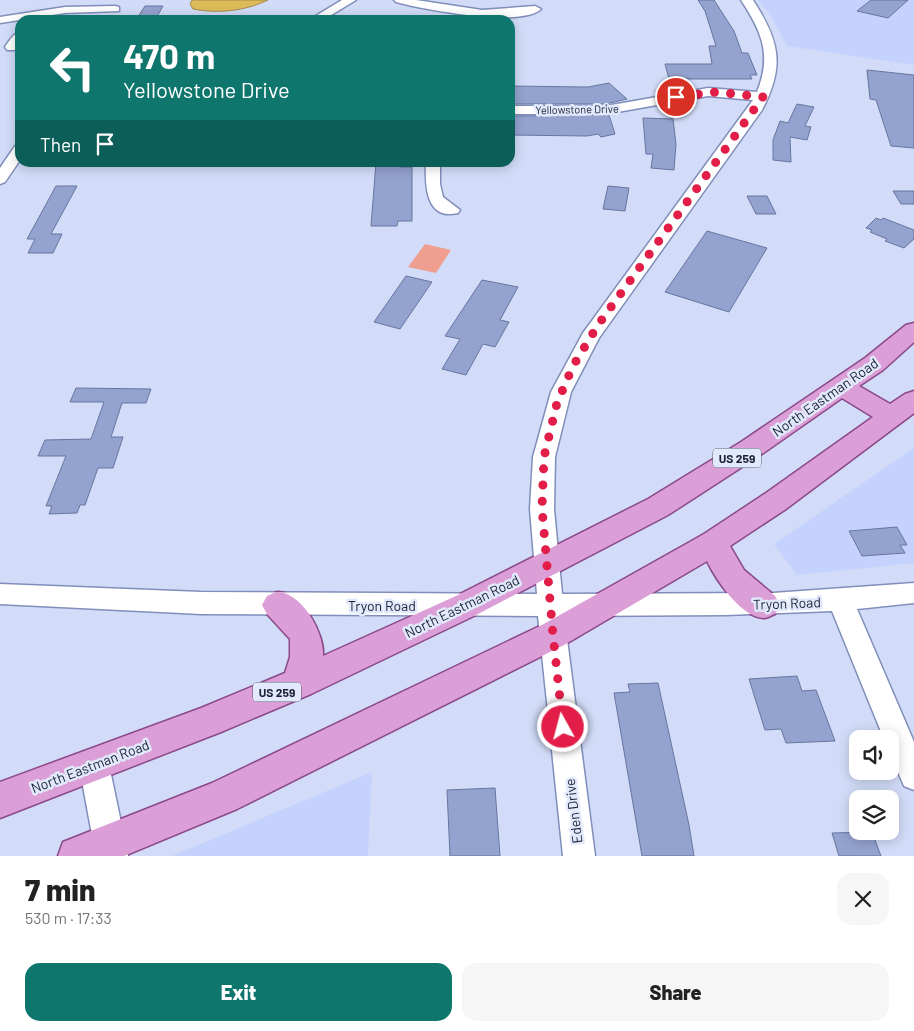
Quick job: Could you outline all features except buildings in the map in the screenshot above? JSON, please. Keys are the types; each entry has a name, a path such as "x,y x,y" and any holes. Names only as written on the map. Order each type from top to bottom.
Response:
{"main road":[{"name":"North Eastman Road","path":"0,800 94,766 299,682 467,606 658,507 750,450 874,364 914,330"},
{"path":"841,386 892,417"},
{"path":"99,852 250,783 551,620 604,606 714,542 776,501 914,400"},
{"path":"714,542 724,569 732,580 764,605"},
{"path":"278,605 298,622 305,633 307,657 299,682"}],"street":[{"path":"324,15 350,0"},
{"path":"400,0 473,14 504,14 535,9"},
{"path":"525,0 546,17"},
{"name":"Eden Drive","path":"578,856 546,564 542,508 544,457 554,414 569,374 598,325 763,97 772,72 772,50 761,22 747,0"},
{"path":"26,15 118,4"},
{"path":"111,15 118,4"},
{"path":"0,20 15,17"},
{"path":"11,47 15,42"},
{"name":"Yellowstone Drive","path":"515,110 606,110 657,97 708,92 763,97"},
{"path":"0,179 15,156"},
{"path":"433,167 433,195 440,204 452,210"},
{"name":"Tryon Road","path":"604,606 764,605 841,601 914,593"},
{"name":"Tryon Road","path":"0,594 149,603 467,606 551,620"},
{"path":"841,601 914,776"},
{"path":"94,766 99,852"}],"shaded area":[{"path":"192,0 268,0 241,9 212,11 193,9 190,4"},
{"path":"758,0 914,0 914,65 787,46 771,16"},
{"path":"425,244 451,250 436,273 408,267"},
{"path":"914,448 914,563 797,575 774,544"},
{"path":"372,772 368,856 172,856"}],"route":[{"path":"563,727 542,508 544,457 557,403 573,366 598,325 763,97 732,92 700,92 676,97"}]}
